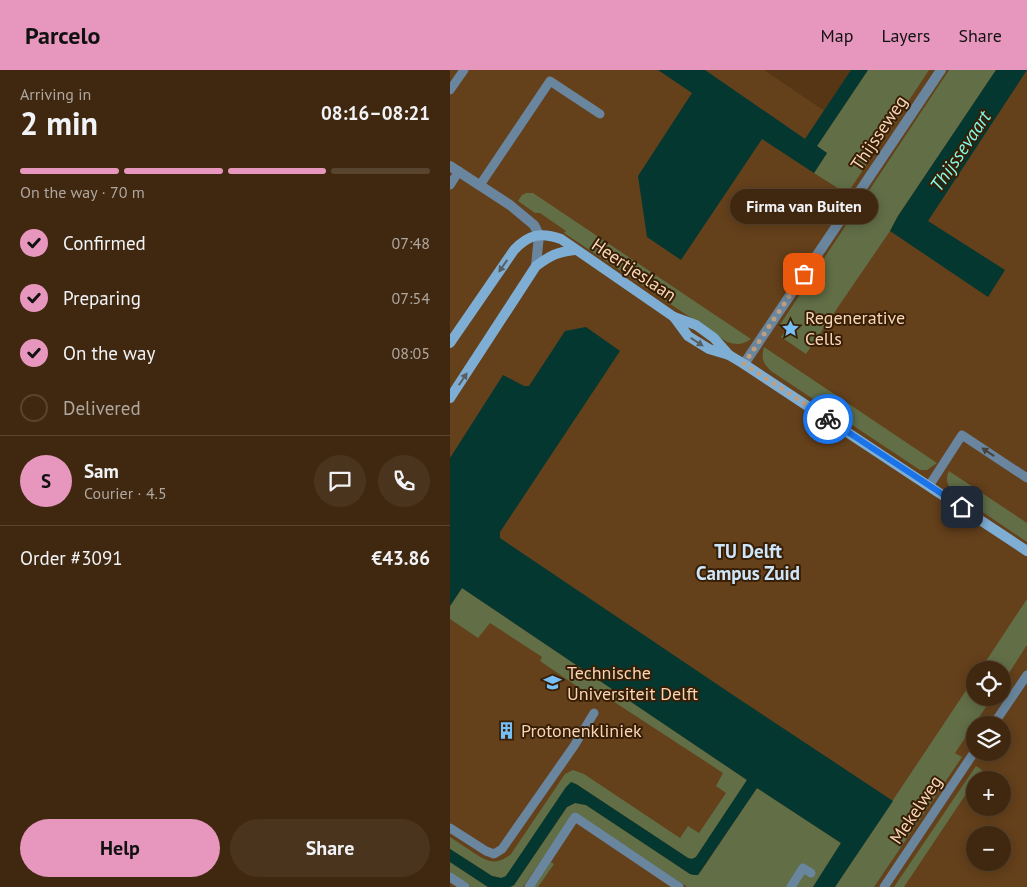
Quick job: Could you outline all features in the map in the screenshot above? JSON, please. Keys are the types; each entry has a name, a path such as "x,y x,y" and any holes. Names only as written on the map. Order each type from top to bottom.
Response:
{"street":[{"name":"Thijsseweg","path":"744,364 941,70"},
{"path":"450,398 536,266 539,235 534,225 516,210 454,168"},
{"name":"Heertjeslaan","path":"539,235 561,239 674,317 696,325 714,338 729,355 1027,551"},
{"path":"450,343 514,250 520,243 539,235"},
{"name":"Heertjeslaan","path":"536,266 548,257 561,251 575,250"}],"lane":[{"path":"450,90 464,70"},
{"path":"480,185 550,81 600,114"},
{"path":"450,185 454,168"},
{"path":"929,486 962,435 1027,478"},
{"path":"999,716 1027,675"},
{"path":"450,828 486,851 494,854 502,849 574,746 594,713"},
{"name":"Mekelweg","path":"884,887 968,761"},
{"path":"529,887 575,817 679,887"},
{"path":"791,887 804,868 811,873"},
{"path":"450,877 466,887"}],"shaded area":[{"path":"450,70 764,70 829,114 859,70 1027,70 1027,887 450,887"}],"green space":[{"path":"868,70 929,70 847,194 814,173 827,153 817,146"},
{"path":"949,70 996,70 806,354 781,337 786,330 779,326"},
{"path":"526,193 533,193 751,339 739,344 727,342 564,233 566,231 540,213 535,213 518,201"},
{"path":"764,347 937,463 927,470 920,470 771,371 763,360"},
{"path":"949,471 1027,523 1027,542 953,492 947,482"},
{"path":"462,588 747,780 696,857 688,858 576,784 504,878 492,876 450,849 450,837 486,860 496,861 505,858 511,854 565,774 573,770 584,774 680,838 688,826 699,833 726,793 716,786 723,773 599,692 594,698 540,661 542,657 490,623 478,638 450,619 450,606"},
{"path":"1027,599 1027,645 1011,670 1011,661 986,661"},
{"path":"966,690 966,706 987,706 980,716 966,716 966,737 955,753 962,757 874,887 835,887"},
{"path":"976,766 982,770 981,771 973,771"},
{"path":"966,781 966,794 904,887 894,887"},
{"path":"757,788 841,843 813,887 687,887 574,812 523,887 510,887 514,885 567,807 575,803 586,805 694,875 701,871"},
{"path":"450,862 488,887 471,887 450,873"},
{"path":"551,862 554,864 538,887 534,887"}],"water":[{"path":"658,70 705,70 805,139 851,70 868,70 817,146 827,153 814,173 762,139 681,260 647,237 638,176 692,93"},
{"name":"Thijssevaart","path":"996,70 1027,70 928,221 1005,270 988,297 890,231 898,216"},
{"path":"586,327 620,351 500,532 500,538 893,801 835,887 813,887 841,843 757,788 698,875 690,874 586,805 575,803 567,807 514,885 510,887 488,887 450,862 450,849 492,876 501,878 506,876 571,782 692,859 696,857 747,780 462,588 450,606 450,458 503,375 524,386 529,386 565,331"}],"way so far":[{"path":"804,274 744,364 828,419"}],"place":[{"name":"Firma van Buiten","path":"804,274"},
{"name":"Regenerative Cells","path":"791,328"},
{"name":"Technische Universiteit Delft","path":"553,683"},
{"name":"Protonenkliniek","path":"507,731"}],"district":[{"name":"TU Delft Campus Zuid","path":"748,562"}],"route":[{"path":"828,419 962,507"}]}
